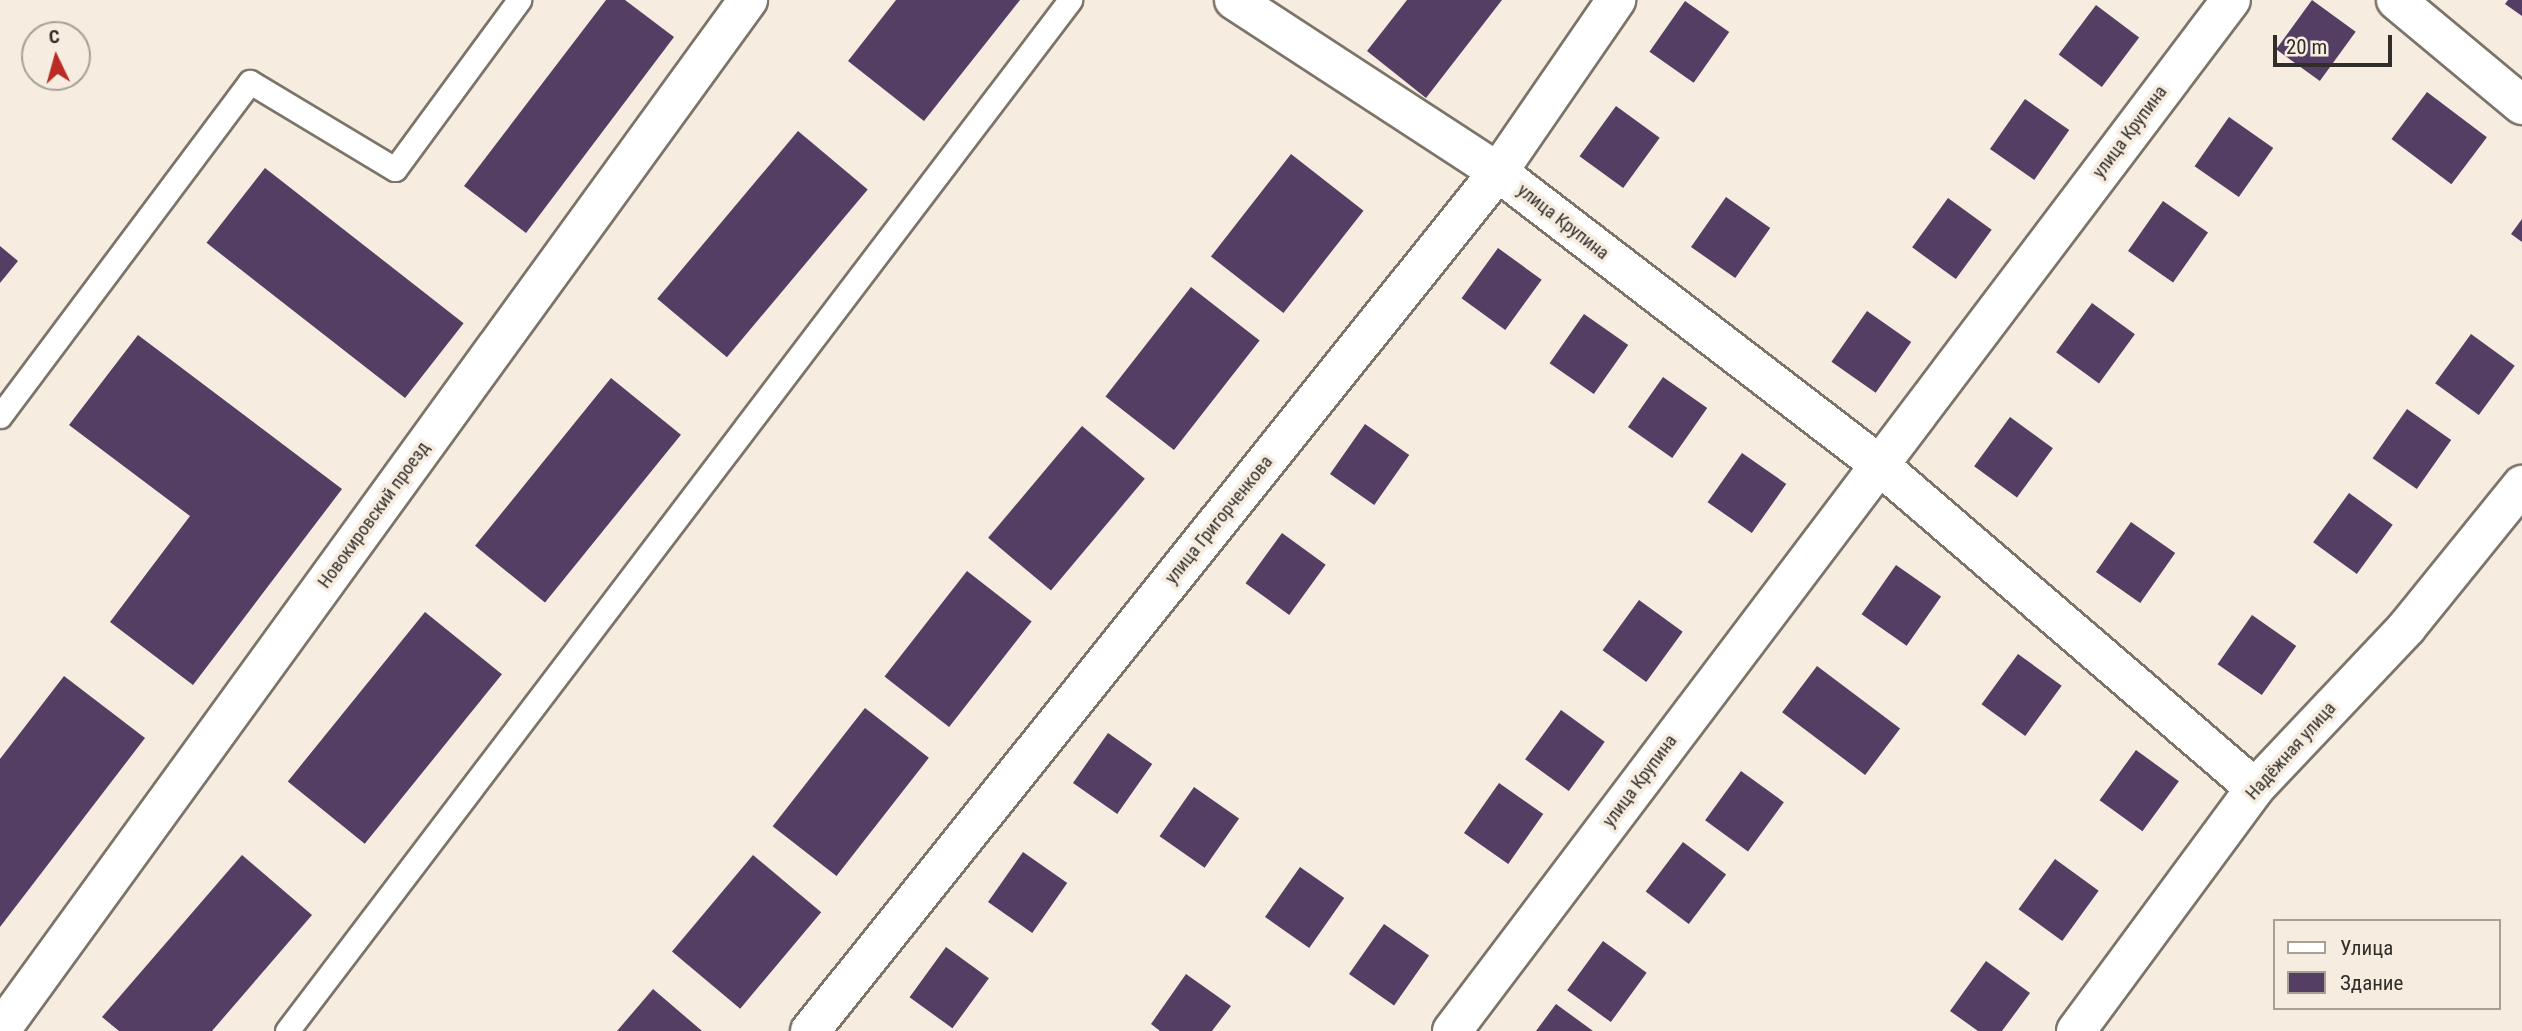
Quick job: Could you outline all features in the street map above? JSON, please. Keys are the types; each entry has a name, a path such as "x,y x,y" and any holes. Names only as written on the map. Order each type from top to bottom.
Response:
{"street":[{"name":"Новокировский проезд","path":"0,1031 748,0"},
{"name":"улица Крупина","path":"1234,0 1498,172 1878,464 2255,788"},
{"name":"улица Григорченкова","path":"810,1031 1498,172 1616,0"},
{"name":"улица Крупина","path":"1452,1031 2231,0"},
{"path":"2396,0 2522,105"},
{"name":"Надёжная улица","path":"2076,1031 2255,788 2407,627 2522,485"}],"lane":[{"path":"0,416 250,82 394,169 519,0"},
{"path":"287,1031 1070,0"}],"building":[{"path":"606,0 625,0 674,37 526,233 464,186"},
{"path":"896,0 1020,0 924,121 848,61"},
{"path":"1407,0 1502,0 1426,98 1367,51"},
{"path":"2312,0 2356,32 2320,81 2276,49"},
{"path":"2508,0 2522,0 2522,16 2505,4"},
{"path":"1685,1 1729,32 1694,83 1649,52"},
{"path":"2096,5 2139,37 2102,87 2059,55"},
{"path":"2427,92 2487,137 2451,184 2391,139"},
{"path":"2025,99 2069,130 2034,180 1990,149"},
{"path":"1616,106 1660,138 1623,188 1580,156"},
{"path":"2229,117 2273,148 2239,197 2195,166"},
{"path":"798,131 868,189 727,357 657,299"},
{"path":"1291,154 1363,211 1283,313 1211,256"},
{"path":"265,168 464,323 405,398 207,243"},
{"path":"1726,197 1770,228 1735,278 1691,247"},
{"path":"1948,198 1992,230 1956,279 1912,247"},
{"path":"2163,201 2208,233 2173,283 2128,251"},
{"path":"2522,219 2522,242 2511,234"},
{"path":"0,246 18,261 0,283"},
{"path":"1498,248 1542,280 1505,330 1462,298"},
{"path":"1191,287 1260,341 1174,450 1105,397"},
{"path":"2092,303 2135,334 2099,384 2056,352"},
{"path":"1867,311 1911,342 1876,393 1831,362"},
{"path":"1584,314 1628,345 1594,394 1550,363"},
{"path":"2471,334 2515,366 2479,415 2435,383"},
{"path":"138,335 342,489 193,685 110,622 190,516 69,425"},
{"path":"1663,377 1707,408 1672,458 1628,427"},
{"path":"611,378 681,435 545,603 475,546"},
{"path":"2407,409 2451,440 2417,489 2373,458"},
{"path":"2010,417 2053,448 2017,498 1974,466"},
{"path":"1365,424 1409,455 1374,505 1330,474"},
{"path":"1082,426 1145,479 1051,591 988,538"},
{"path":"1742,453 1786,484 1752,533 1708,502"},
{"path":"2349,493 2393,525 2357,574 2313,542"},
{"path":"2131,522 2175,553 2140,603 2096,572"},
{"path":"1282,533 1326,565 1289,615 1246,583"},
{"path":"1896,565 1941,597 1907,646 1862,614"},
{"path":"967,571 1032,621 949,727 885,677"},
{"path":"1639,600 1683,632 1646,682 1603,650"},
{"path":"425,612 502,674 365,844 288,781"},
{"path":"2252,615 2296,646 2262,695 2218,664"},
{"path":"2018,654 2062,686 2025,736 1982,704"},
{"path":"1817,666 1900,729 1865,775 1782,712"},
{"path":"64,676 145,738 0,927 0,759"},
{"path":"865,708 929,758 836,876 773,826"},
{"path":"1561,710 1605,742 1569,791 1525,759"},
{"path":"1108,733 1152,764 1117,814 1073,783"},
{"path":"2136,750 2179,781 2142,831 2100,800"},
{"path":"1741,771 1784,802 1748,852 1705,820"},
{"path":"1499,783 1543,814 1508,864 1464,833"},
{"path":"1194,787 1239,819 1205,868 1160,836"},
{"path":"1683,842 1726,874 1689,924 1646,892"},
{"path":"1023,852 1067,883 1032,933 988,902"},
{"path":"242,855 312,915 212,1031 119,1031 102,1017"},
{"path":"753,855 821,912 740,1009 672,952"},
{"path":"2055,859 2099,891 2062,941 2019,909"},
{"path":"1300,867 1344,898 1309,948 1265,917"},
{"path":"1384,924 1429,956 1394,1006 1349,974"},
{"path":"1603,941 1647,973 1611,1022 1567,990"},
{"path":"946,947 989,978 952,1028 910,997"},
{"path":"1986,961 2030,993 2002,1031 1978,1031 1950,1011"},
{"path":"1186,974 1231,1006 1212,1031 1160,1031 1151,1024"},
{"path":"653,989 702,1031 617,1031"},
{"path":"1556,1004 1593,1031 1536,1031"}]}
